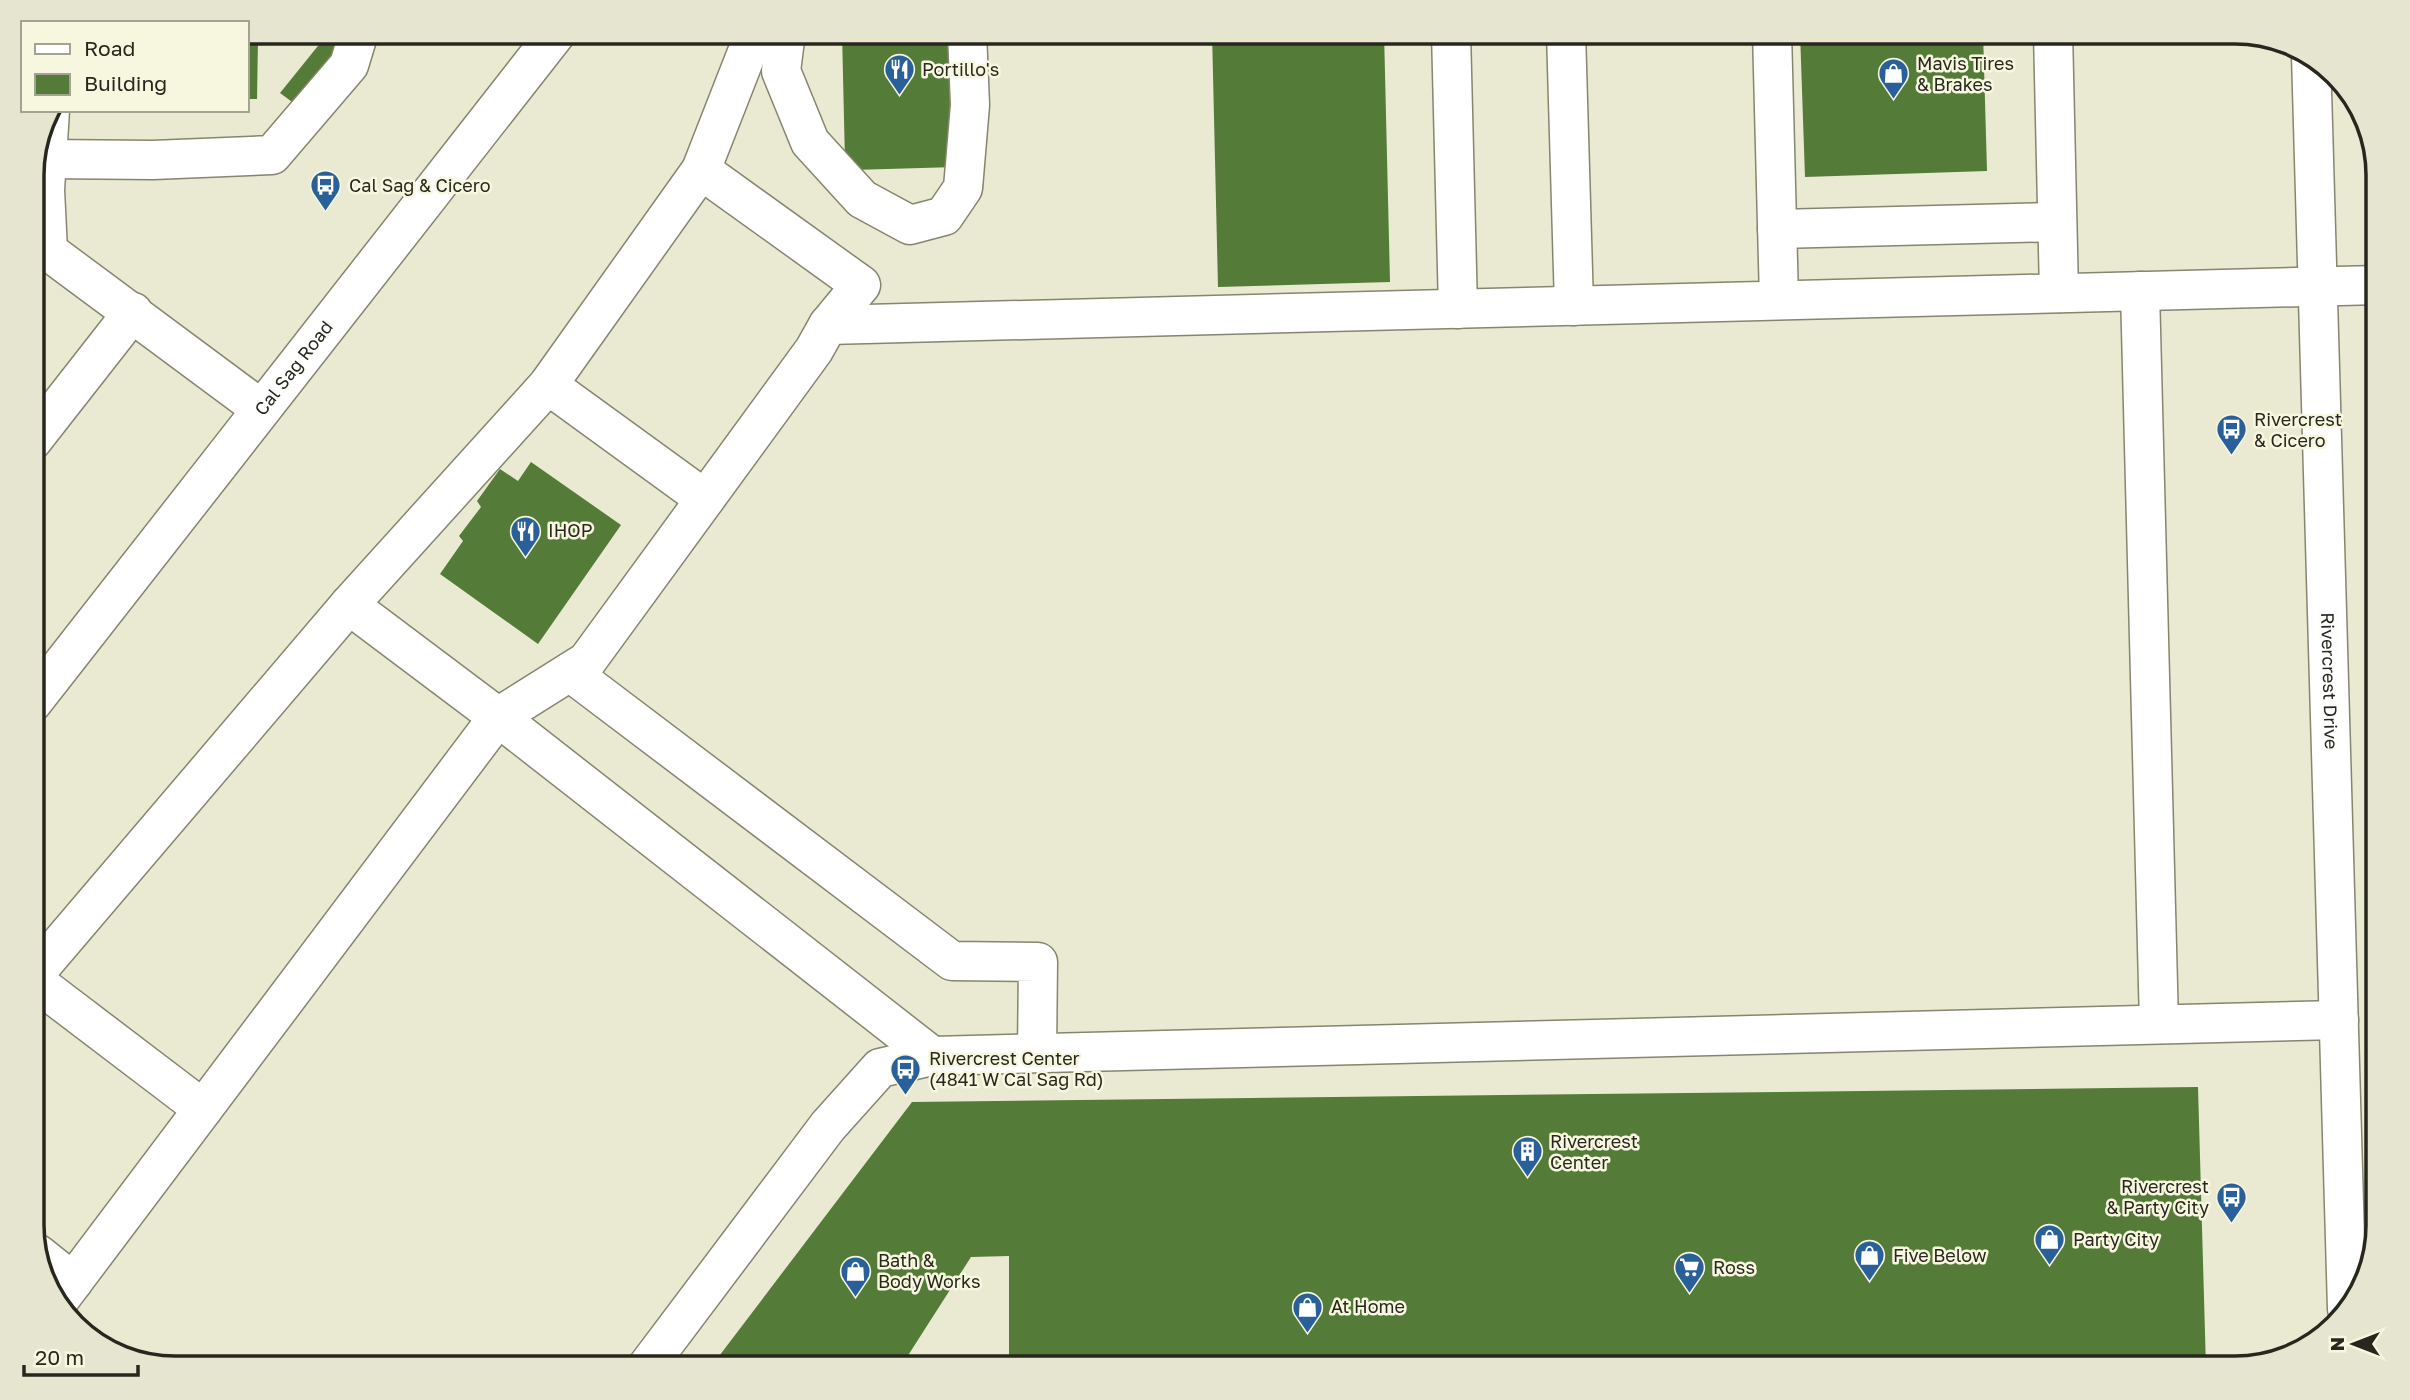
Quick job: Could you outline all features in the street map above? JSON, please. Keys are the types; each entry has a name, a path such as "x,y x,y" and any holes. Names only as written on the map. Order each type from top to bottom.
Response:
{"main road":[{"path":"47,159 153,160 272,155 349,65 355,44"},
{"name":"Cal Sag Road","path":"44,688 547,44"},
{"path":"44,964 349,605 548,385 701,170 750,44"},
{"path":"784,44 781,71 810,142 862,200 910,225 944,216 963,188 970,105 967,44"},
{"path":"1451,44 1458,309"},
{"path":"1566,44 1574,306"},
{"path":"1772,44 1779,300"},
{"path":"2053,44 2059,293"},
{"name":"Rivercrest Drive","path":"2311,68 2347,1294"},
{"path":"44,202 48,141"},
{"path":"65,1293 498,717 587,660 814,350 828,325 861,285 701,170"},
{"path":"1777,229 2057,222"},
{"path":"44,253 133,312 261,409"},
{"path":"828,325 2366,285"},
{"path":"2140,291 2159,1024"},
{"path":"44,426 133,312"},
{"path":"548,385 705,499"},
{"path":"349,605 498,717 932,1056"},
{"path":"570,672 952,961 1038,962 1037,1053"},
{"path":"44,987 203,1109"},
{"path":"655,1356 828,1126 880,1068 932,1056 2339,1020"}],"building":[{"path":"248,44 258,44 257,99 248,99"},
{"path":"320,44 338,44 360,59 318,121 280,93"},
{"name":"Portillo's","path":"842,44 953,44 956,167 852,170 845,162"},
{"path":"1212,44 1384,44 1390,282 1218,287"},
{"name":"Mavis Tires & Brakes","path":"1800,44 1983,44 1987,171 1805,177"},
{"name":"IHOP","path":"531,462 621,525 538,644 440,574 463,541 459,536 481,507 477,501 500,469 518,481"},
{"name":"Rivercrest Center","path":"2198,1087 2206,1356 1009,1356 1009,1256 971,1257 908,1356 719,1356 912,1102"}],"place":[{"name":"Portillo's","path":"899,97"},
{"name":"Mavis Tires & Brakes","path":"1894,101"},
{"name":"Cal Sag & Cicero","path":"326,213"},
{"name":"Rivercrest & Cicero","path":"2231,457"},
{"name":"IHOP","path":"525,558"},
{"name":"Rivercrest Center (4841 W Cal Sag Rd)","path":"906,1096"},
{"name":"Rivercrest Center","path":"1527,1179"},
{"name":"Rivercrest & Party City","path":"2232,1224"},
{"name":"Party City","path":"2050,1267"},
{"name":"Five Below","path":"1870,1283"},
{"name":"Ross","path":"1690,1295"},
{"name":"Bath & Body Works","path":"855,1298"},
{"name":"At Home","path":"1308,1334"}]}
